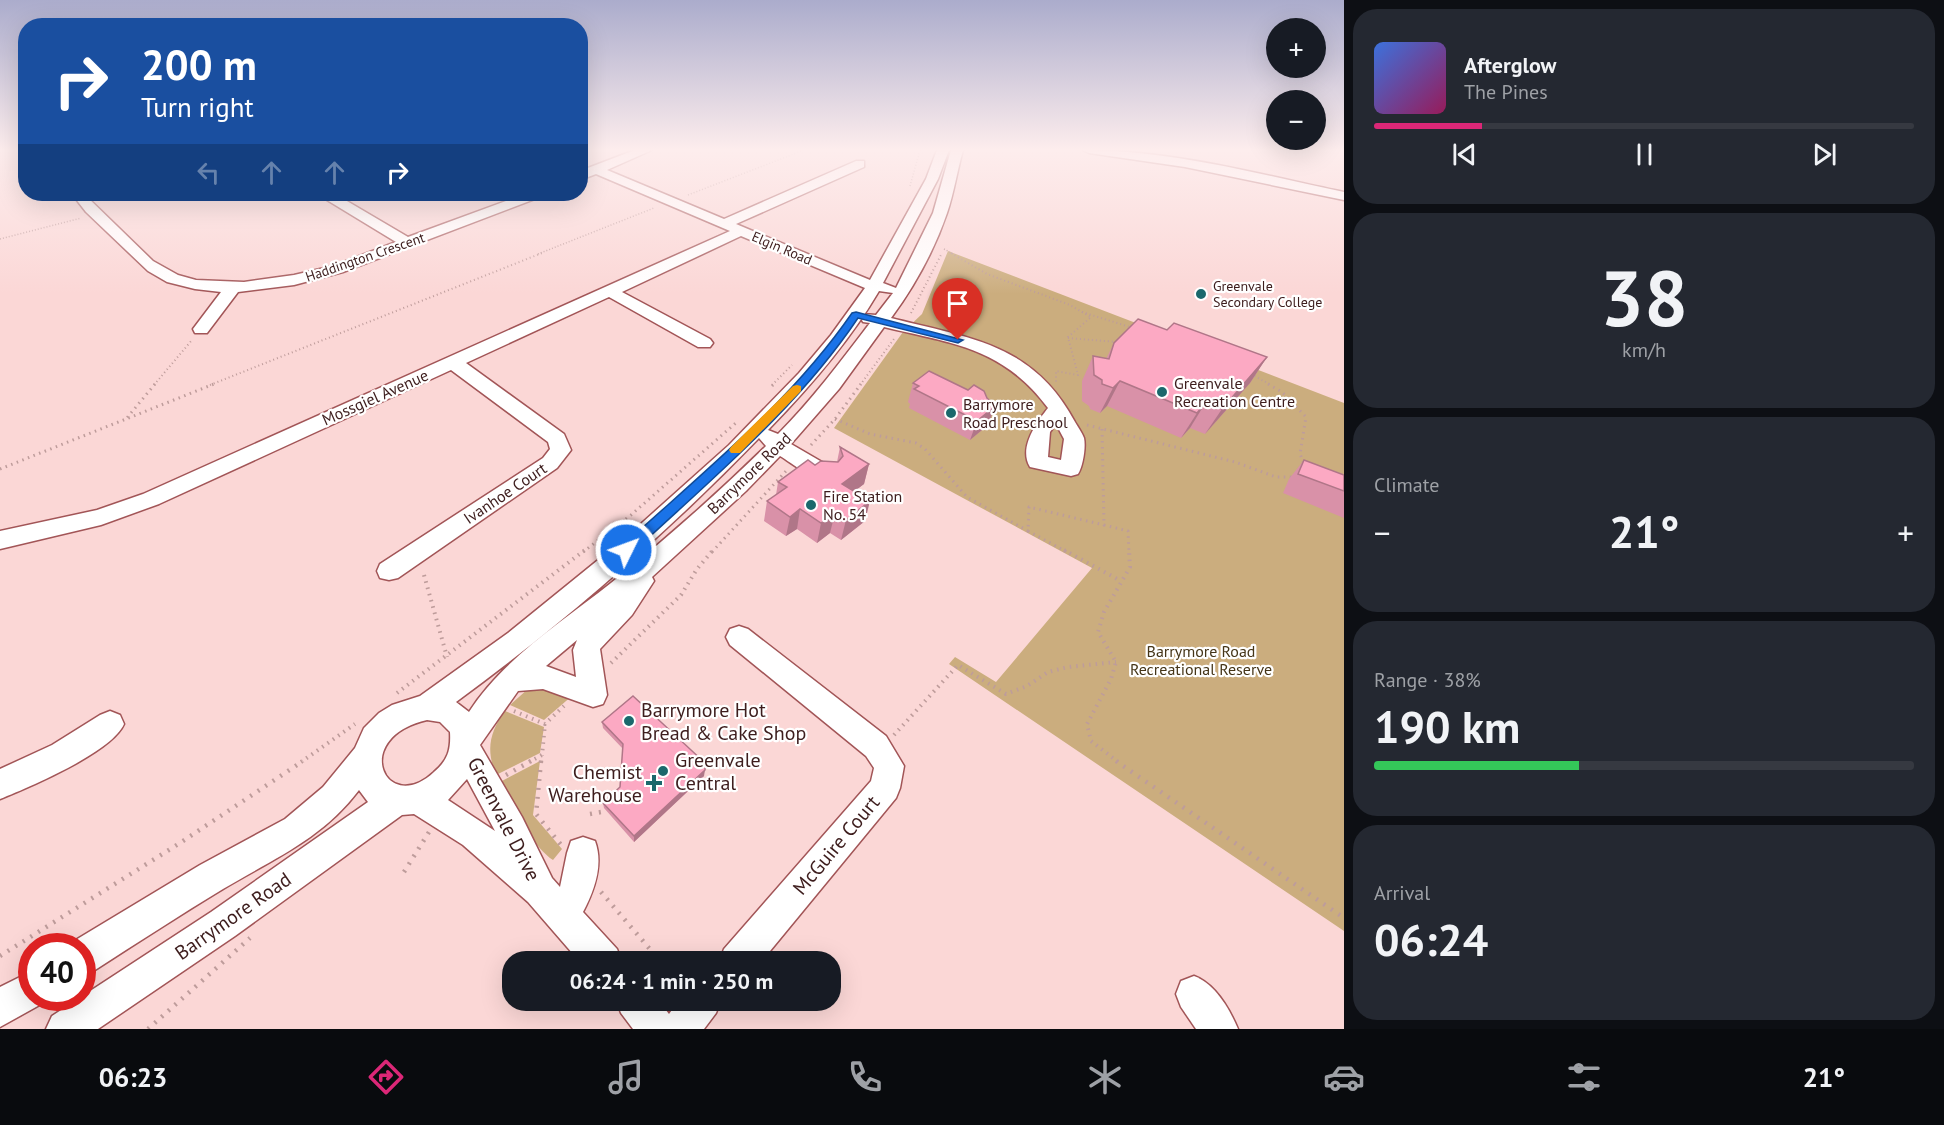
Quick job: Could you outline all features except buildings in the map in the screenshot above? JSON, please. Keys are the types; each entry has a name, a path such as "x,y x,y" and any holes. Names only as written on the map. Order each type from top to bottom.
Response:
{"street":[{"name":"Elgin Road","path":"665,198 875,287 902,292"},
{"name":"Mossgiel Avenue","path":"0,540 101,517 151,499 609,291 791,198"},
{"name":"Barrymore Road","path":"427,708 521,637 602,571 752,421 804,381 838,341 875,287 897,251 921,198"},
{"name":"Barrymore Road","path":"467,745 485,712 510,680 661,556 778,446 832,385 902,292 940,213 944,198"},
{"name":"Haddington Crescent","path":"85,201 153,268 173,278 200,285 234,286 269,285 305,279 338,269 517,201"},
{"path":"338,201 407,243"},
{"path":"201,329 234,286"},
{"path":"609,291 704,343"},
{"path":"856,315 978,345 1009,359 1041,386 1058,408"},
{"name":"Ivanhoe Court","path":"389,571 549,463 561,450 557,440 452,362"},
{"path":"752,421 778,446 826,474"},
{"path":"510,680 543,677 593,694 586,660 589,643 622,608 661,556"},
{"name":"McGuire Court","path":"739,637 876,746 889,766 885,788 745,951"},
{"path":"427,708 447,711 462,723 467,745 461,764 450,779 435,791 408,798 383,794 372,784 366,771 367,756 374,737 389,722 408,711 427,708"},
{"path":"0,784 63,755 110,724"},
{"name":"Greenvale Drive","path":"467,745 551,902"},
{"path":"96,948 212,877 296,830 334,798 367,756"},
{"name":"Barrymore Road","path":"65,1029 408,798"},
{"name":"Greenvale Drive","path":"408,798 474,834 551,902 594,951"},
{"path":"551,902 571,902 579,884 583,853"},
{"path":"1194,994 1219,1029"},
{"path":"0,1008 18,997"},
{"path":"643,1011 657,1029"},
{"path":"681,1029 695,1011"}],"path":[{"path":"0,469 680,198"},
{"path":"0,239 97,214"},
{"path":"944,249 987,274 1070,305 1091,317 1068,338"},
{"path":"1077,310 1134,328"},
{"path":"126,419 201,329"},
{"path":"1068,338 1118,342"},
{"path":"1056,388 1056,371 1078,375 1068,338"},
{"path":"765,393 797,361"},
{"path":"1243,371 1282,392 1306,417 1300,454 1306,467"},
{"path":"1081,418 1087,425 1235,462 1276,477 1297,477"},
{"path":"835,419 870,434 916,443 967,497 1121,581"},
{"path":"390,699 752,421"},
{"path":"1102,429 1104,525"},
{"path":"1028,531 1029,507 1128,531 1130,567 1104,612 1098,632 1116,662 1111,679 1087,724 1091,741 1126,769 1344,918"},
{"path":"424,575 447,657"},
{"path":"876,746 891,738 958,665 1006,694 1027,686 1048,672 1058,669 1116,662"},
{"path":"0,956 285,774 361,719"},
{"path":"500,778 542,755 545,724"},
{"path":"590,814 607,811"},
{"path":"404,872 433,825"},
{"path":"148,1029 256,933"}],"green space":[{"name":"Barrymore Road Recreational Reserve","path":"948,251 1344,403 1344,931 949,664 955,657 996,682 1092,568 834,428 903,332 922,314"},
{"path":"535,686 573,695 544,720 510,705 529,688"},
{"path":"505,711 544,727 540,753 496,775 490,750 492,734"},
{"path":"540,761 533,815 562,849 553,860 530,835 500,782"}],"slow traffic":[{"path":"735,450 797,388"}],"place":[{"name":"Greenvale Secondary College","path":"1201,294"},
{"name":"Greenvale Recreation Centre","path":"1162,392"},
{"name":"Barrymore Road Preschool","path":"951,413"},
{"name":"Fire Station No. 54","path":"811,505"},
{"name":"Barrymore Hot Bread & Cake Shop","path":"629,721"},
{"name":"Greenvale Central","path":"663,771"},
{"name":"Chemist Warehouse","path":"654,783"}],"route":[{"path":"626,550 758,429 804,381 838,341 856,315 958,340"}]}
